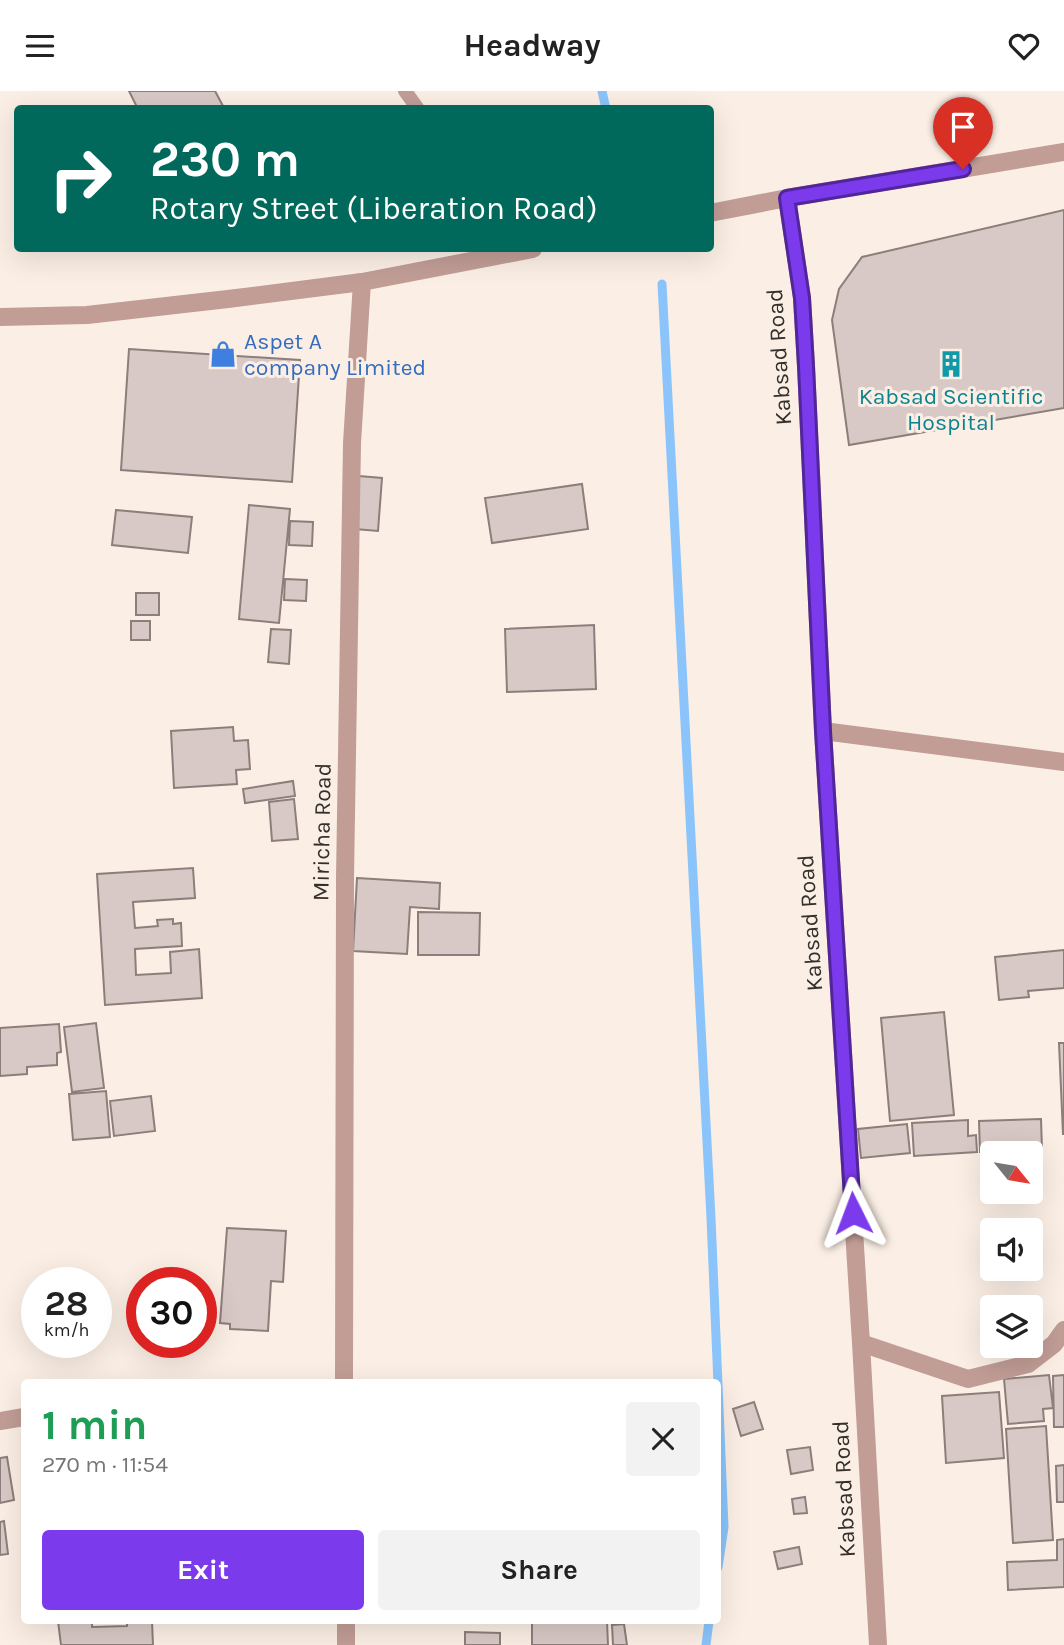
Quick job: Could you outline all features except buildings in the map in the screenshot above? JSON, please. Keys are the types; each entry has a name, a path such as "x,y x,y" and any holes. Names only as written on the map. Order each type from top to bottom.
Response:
{"street":[{"path":"714,212 1064,152"},
{"name":"Kabsad Road","path":"787,198 802,298 823,731 878,1645"},
{"path":"0,317 87,315 362,282 489,253"},
{"name":"Miricha Road","path":"344,1379 345,877 352,443 362,282"},
{"path":"823,731 1064,762"},
{"path":"861,1343 968,1380 1028,1363 1054,1345 1064,1330"},
{"path":"0,1421 21,1418"},
{"path":"346,1624 346,1645"}],"waterway":[{"path":"602,91 605,105"},
{"path":"662,284 718,1379"},
{"path":"721,1456 724,1527 721,1547"},
{"path":"706,1645 709,1624"}],"place":[{"name":"Aspet A company Limited","path":"223,354"},
{"name":"Kabsad Scientific Hospital","path":"951,364"}],"route":[{"path":"853,1213 823,731 802,298 787,198 963,169"}]}
